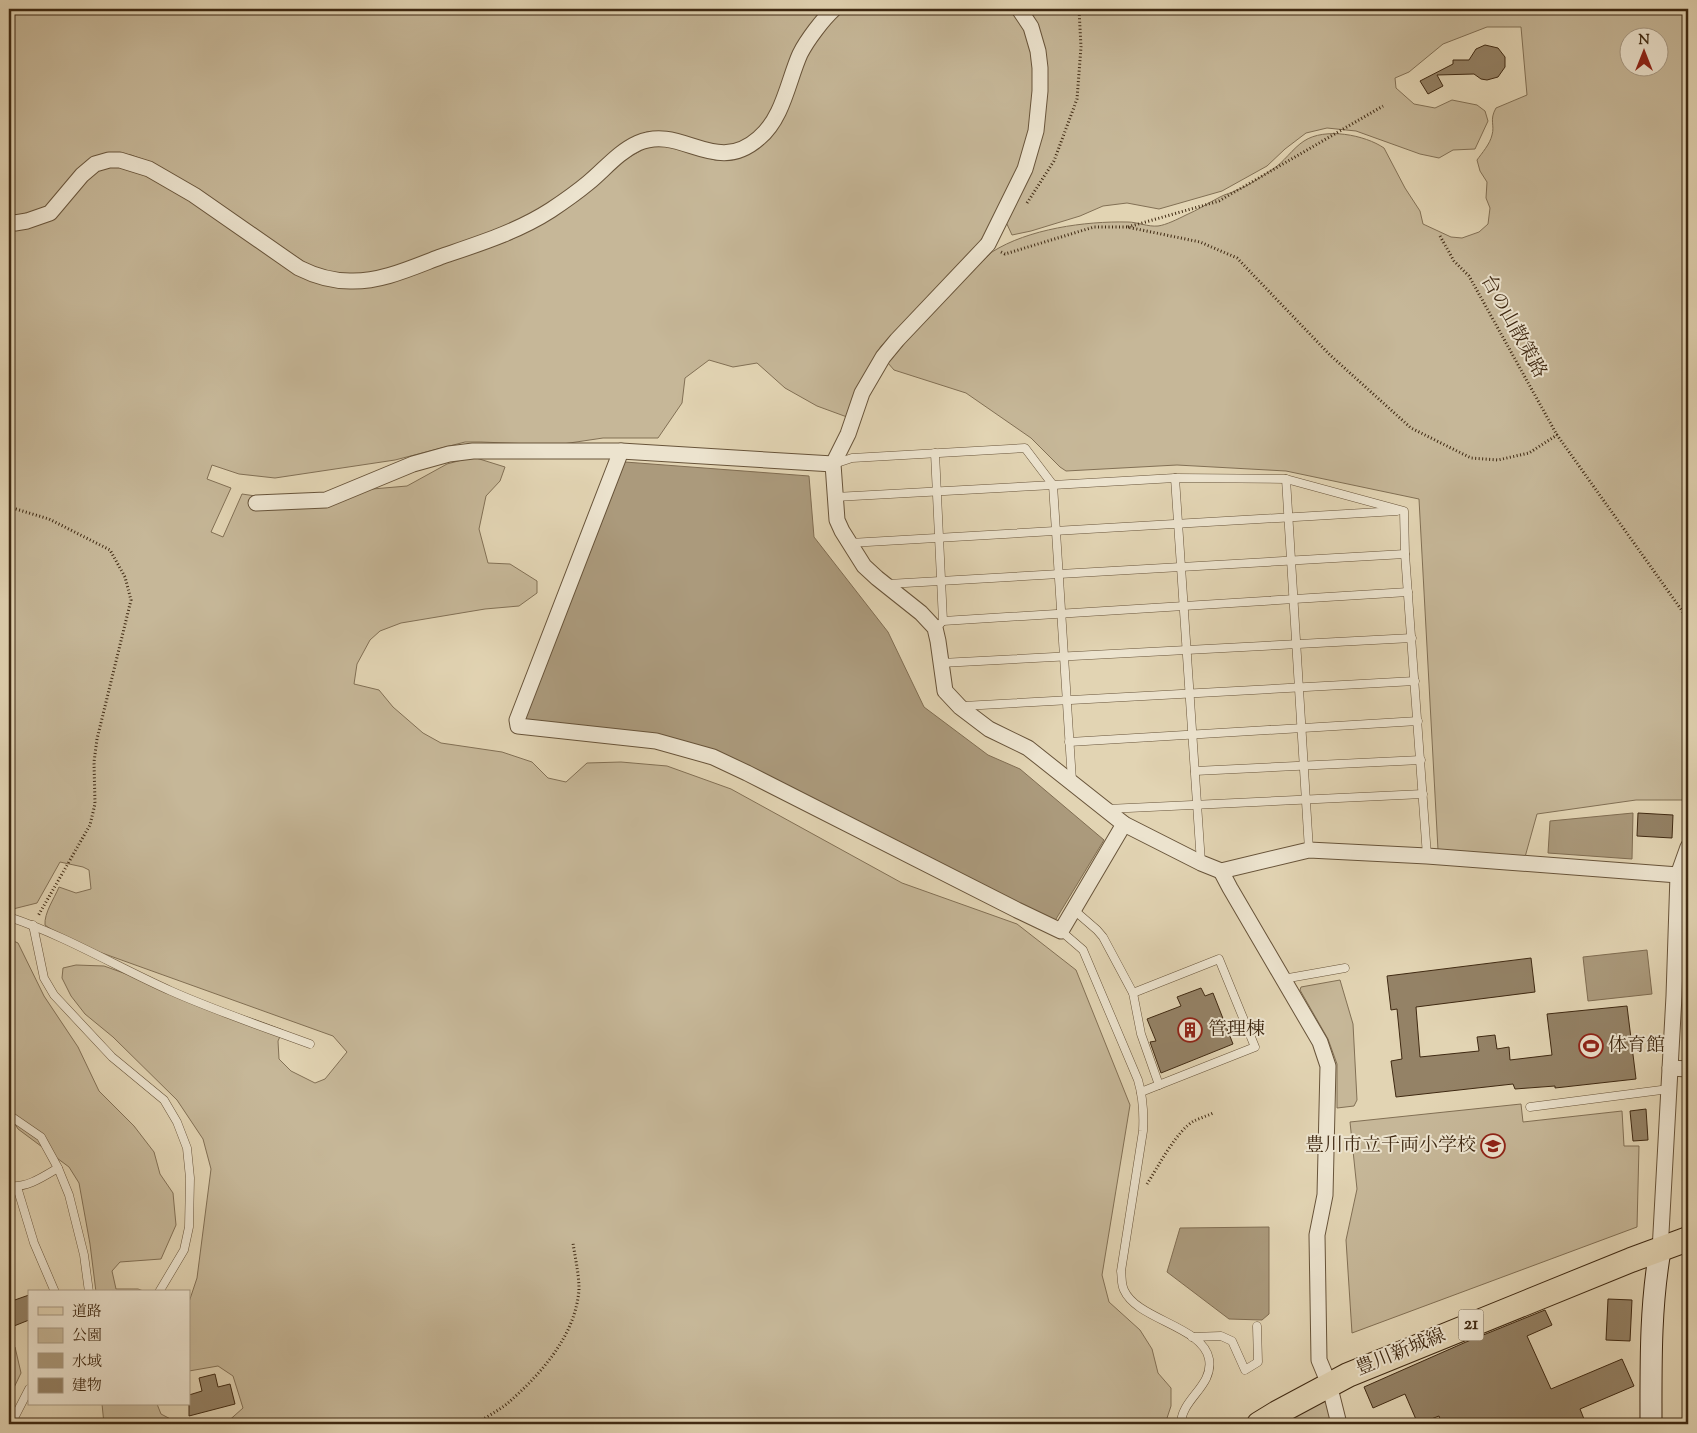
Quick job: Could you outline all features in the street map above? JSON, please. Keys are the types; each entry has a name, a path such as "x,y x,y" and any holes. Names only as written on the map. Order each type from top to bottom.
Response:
{"main road":[{"name":"豊川新城線","path":"1259,1424 1277,1412 1348,1375 1688,1239"}],"street":[{"path":"9,222 26,221 50,213 82,175 95,164 109,160 120,160 149,170 194,195 299,268 316,276 350,281 388,276 509,233 550,210 587,184 622,152 638,143 663,139 682,142 714,153 728,153 741,150 760,138 772,124 801,52 826,16 834,9"},
{"path":"1018,9 1031,27 1038,51 1040,68 1036,131 1025,169 988,244 883,357 862,393 848,434 832,464 837,520 864,566 921,613 939,624 944,692 989,729 1028,748 1124,824 1201,864 1221,871 1309,850 1427,856 1678,875"},
{"path":"256,503 326,500 413,464 449,454 473,451 621,451 832,464"},
{"path":"621,451 517,720 518,726 656,741 713,757 747,772 1061,931 1124,824"},
{"path":"1651,1424 1651,1356 1654,1290 1660,1251 1670,1068 1681,997 1678,875 1688,847"},
{"path":"1221,871 1320,1042 1328,1066 1325,1195 1317,1235 1319,1360 1329,1384 1339,1424"},
{"path":"1670,1068 1688,1069"}],"lane":[{"path":"832,464 852,458 1025,448 1053,485 1072,782"},
{"path":"935,453 942,581 939,624 1061,613 1408,592"},
{"path":"1175,478 1201,864"},
{"path":"835,497 1175,478 1286,478 1404,511"},
{"path":"1286,478 1309,850"},
{"path":"850,543 1404,511"},
{"path":"1404,511 1405,554 1427,856"},
{"path":"885,585 1405,554"},
{"path":"941,663 1412,638"},
{"path":"960,706 1415,681"},
{"path":"1069,742 1418,721"},
{"path":"1195,771 1420,760"},
{"path":"1106,809 1423,794"},
{"path":"1074,910 1103,937 1133,993 1141,1034 1159,1085"},
{"path":"9,917 33,925 172,991 310,1044"},
{"path":"33,925 44,978 54,995 112,1057 164,1100 177,1122 187,1148 190,1178 189,1227 184,1250 160,1290"},
{"path":"1061,931 1083,950 1138,1080 1141,1092 1144,1114 1122,1271 1124,1290 1137,1306 1192,1337 1203,1346 1208,1355 1210,1371 1205,1382 1184,1410 1181,1424"},
{"path":"1133,993 1219,959 1255,1047 1141,1092"},
{"path":"1283,979 1345,968"},
{"path":"1530,1107 1669,1089"},
{"path":"9,1115 41,1137 58,1168 70,1195 84,1255 89,1290"},
{"path":"54,1290 13,1186 38,1180 58,1168"},
{"path":"1192,1337 1221,1336 1232,1341 1245,1370 1258,1362 1257,1326"},
{"path":"11,1424 28,1391"}],"path":[{"path":"1127,228 1219,201 1383,106"},
{"path":"988,244 1006,254 1094,227 1127,228 1200,242 1237,258 1330,355 1411,428 1471,458 1498,460 1528,453 1557,435"},
{"name":"台の山散策路","path":"1440,236 1454,261 1469,276 1557,435 1688,619"},
{"path":"9,507 49,520 110,550 125,577 131,600 97,739 94,762 95,804 90,825 33,925"},
{"path":"1131,1208 1179,1134 1194,1121 1213,1113"},
{"path":"476,1424 507,1404 541,1370 570,1327 579,1287 573,1243"}],"green space":[{"path":"9,9 825,9 764,124 742,144 722,147 665,132 647,132 623,144 582,181 544,207 508,227 387,270 359,276 317,270 149,162 131,155 117,154 39,212 15,216 9,215"},
{"path":"841,9 1011,9 1024,29 1035,66 1031,124 1021,166 985,234 973,251 881,346 847,417 817,406 785,388 757,363 733,367 709,360 685,378 682,403 658,438 603,438 556,445 465,442 395,460 275,478 239,474 212,465 207,479 231,488 211,532 223,537 242,494 269,498 407,486 447,464 473,457 505,467 500,481 486,496 479,529 488,563 510,564 537,581 537,593 519,606 485,609 401,623 380,631 370,640 357,664 354,684 379,690 393,707 423,733 441,743 502,752 532,762 548,778 566,782 587,763 621,762 667,766 731,789 902,883 1017,924 1076,970 1130,1105 1102,1275 1109,1302 1140,1330 1152,1349 1158,1373 1171,1388 1171,1406 1165,1424 225,1424 243,1408 233,1376 218,1366 190,1371 190,1299 197,1278 211,1169 203,1139 177,1100 113,1037 85,1014 71,996 62,978 63,968 76,965 104,966 283,1030 278,1041 279,1059 291,1071 315,1083 325,1079 347,1052 333,1036 88,948 52,930 45,925 45,920 59,887 76,893 91,889 89,870 83,867 60,862 37,903 9,910 9,227 16,229 100,170 120,164 148,176 189,199 293,271 358,287 381,285 511,240 553,216 626,159 649,146 668,146 715,160 732,160 750,152 806,54"},
{"path":"1026,9 1688,9 1688,800 1636,800 1537,814 1525,857 1438,850 1419,499 1286,471 1177,465 1066,471 1031,438 966,393 894,370 888,363 927,317 992,252 1006,244 1040,232 1076,225 1111,222 1131,222 1154,226 1165,224 1251,183 1277,166 1304,141 1323,134 1356,136 1384,148 1405,188 1420,211 1423,224 1451,237 1462,238 1479,232 1488,224 1490,208 1486,198 1487,182 1480,171 1477,160 1491,138 1493,116 1496,108 1527,95 1521,27 1487,27 1443,44 1409,72 1395,78 1396,88 1414,104 1435,108 1452,100 1477,105 1485,111 1488,121 1475,149 1453,150 1439,158 1420,154 1356,131 1327,128 1306,133 1267,166 1222,191 1159,209 1127,203 1103,206 1080,216 1012,235 1006,222 1041,132"},
{"path":"9,939 18,943 44,996 78,1047 99,1091 134,1126 154,1152 160,1174 173,1193 176,1225 161,1259 120,1262 112,1271 116,1289 141,1290 96,1290 79,1183 69,1167 18,1129 9,1114"},
{"path":"1340,980 1353,1024 1357,1100 1354,1106 1337,1108 1337,1064 1328,1039 1300,990 1301,987"},
{"path":"1521,1104 1523,1122 1622,1111 1624,1146 1639,1146 1637,1227 1352,1333 1346,1240 1357,1189 1350,1122"},
{"path":"9,1341 15,1347 21,1373 9,1398"},
{"path":"1324,1395 1333,1424 1278,1424"},
{"path":"102,1406 158,1406 161,1414 180,1424 104,1424"}],"water":[{"path":"625,462 809,476 814,537 888,632 924,707 988,755 1020,769 1104,840 1053,924 729,757 524,721"},
{"path":"1633,813 1632,859 1548,853 1550,821"},
{"path":"1647,950 1652,994 1588,1001 1583,957"},
{"path":"1269,1227 1269,1314 1262,1320 1229,1319 1167,1272 1180,1228"}],"building":[{"path":"1485,45 1498,48 1505,57 1505,67 1498,77 1487,80 1481,79 1474,74 1437,75 1443,86 1428,94 1420,81 1453,64 1453,60 1469,60 1476,49"},
{"path":"1638,813 1673,815 1672,838 1637,836"},
{"path":"1531,958 1535,992 1416,1007 1420,1057 1479,1051 1477,1037 1495,1035 1497,1049 1509,1047 1510,1060 1552,1055 1547,1014 1627,1006 1636,1079 1555,1088 1555,1086 1515,1089 1513,1084 1396,1097 1391,1061 1402,1059 1397,1009 1391,1010 1387,976"},
{"name":"管理棟","path":"1201,988 1205,996 1213,993 1233,1044 1161,1073 1150,1042 1156,1041 1147,1019 1181,1006 1177,997"},
{"path":"1646,1109 1648,1140 1633,1141 1630,1111"},
{"path":"28,1295 28,1320 9,1328 9,1302"},
{"path":"1608,1299 1632,1300 1630,1341 1606,1340"},
{"path":"1545,1310 1552,1325 1527,1336 1551,1389 1622,1359 1634,1386 1580,1409 1586,1424 1442,1424 1439,1416 1418,1424 1405,1394 1373,1408 1364,1387"},
{"path":"215,1374 218,1387 230,1384 235,1404 189,1416 190,1395 202,1391 199,1378"}],"place":[{"name":"管理棟","path":"1190,1030"},
{"name":"体育館","path":"1591,1046"},
{"name":"豊川市立千両小学校","path":"1493,1146"}]}
